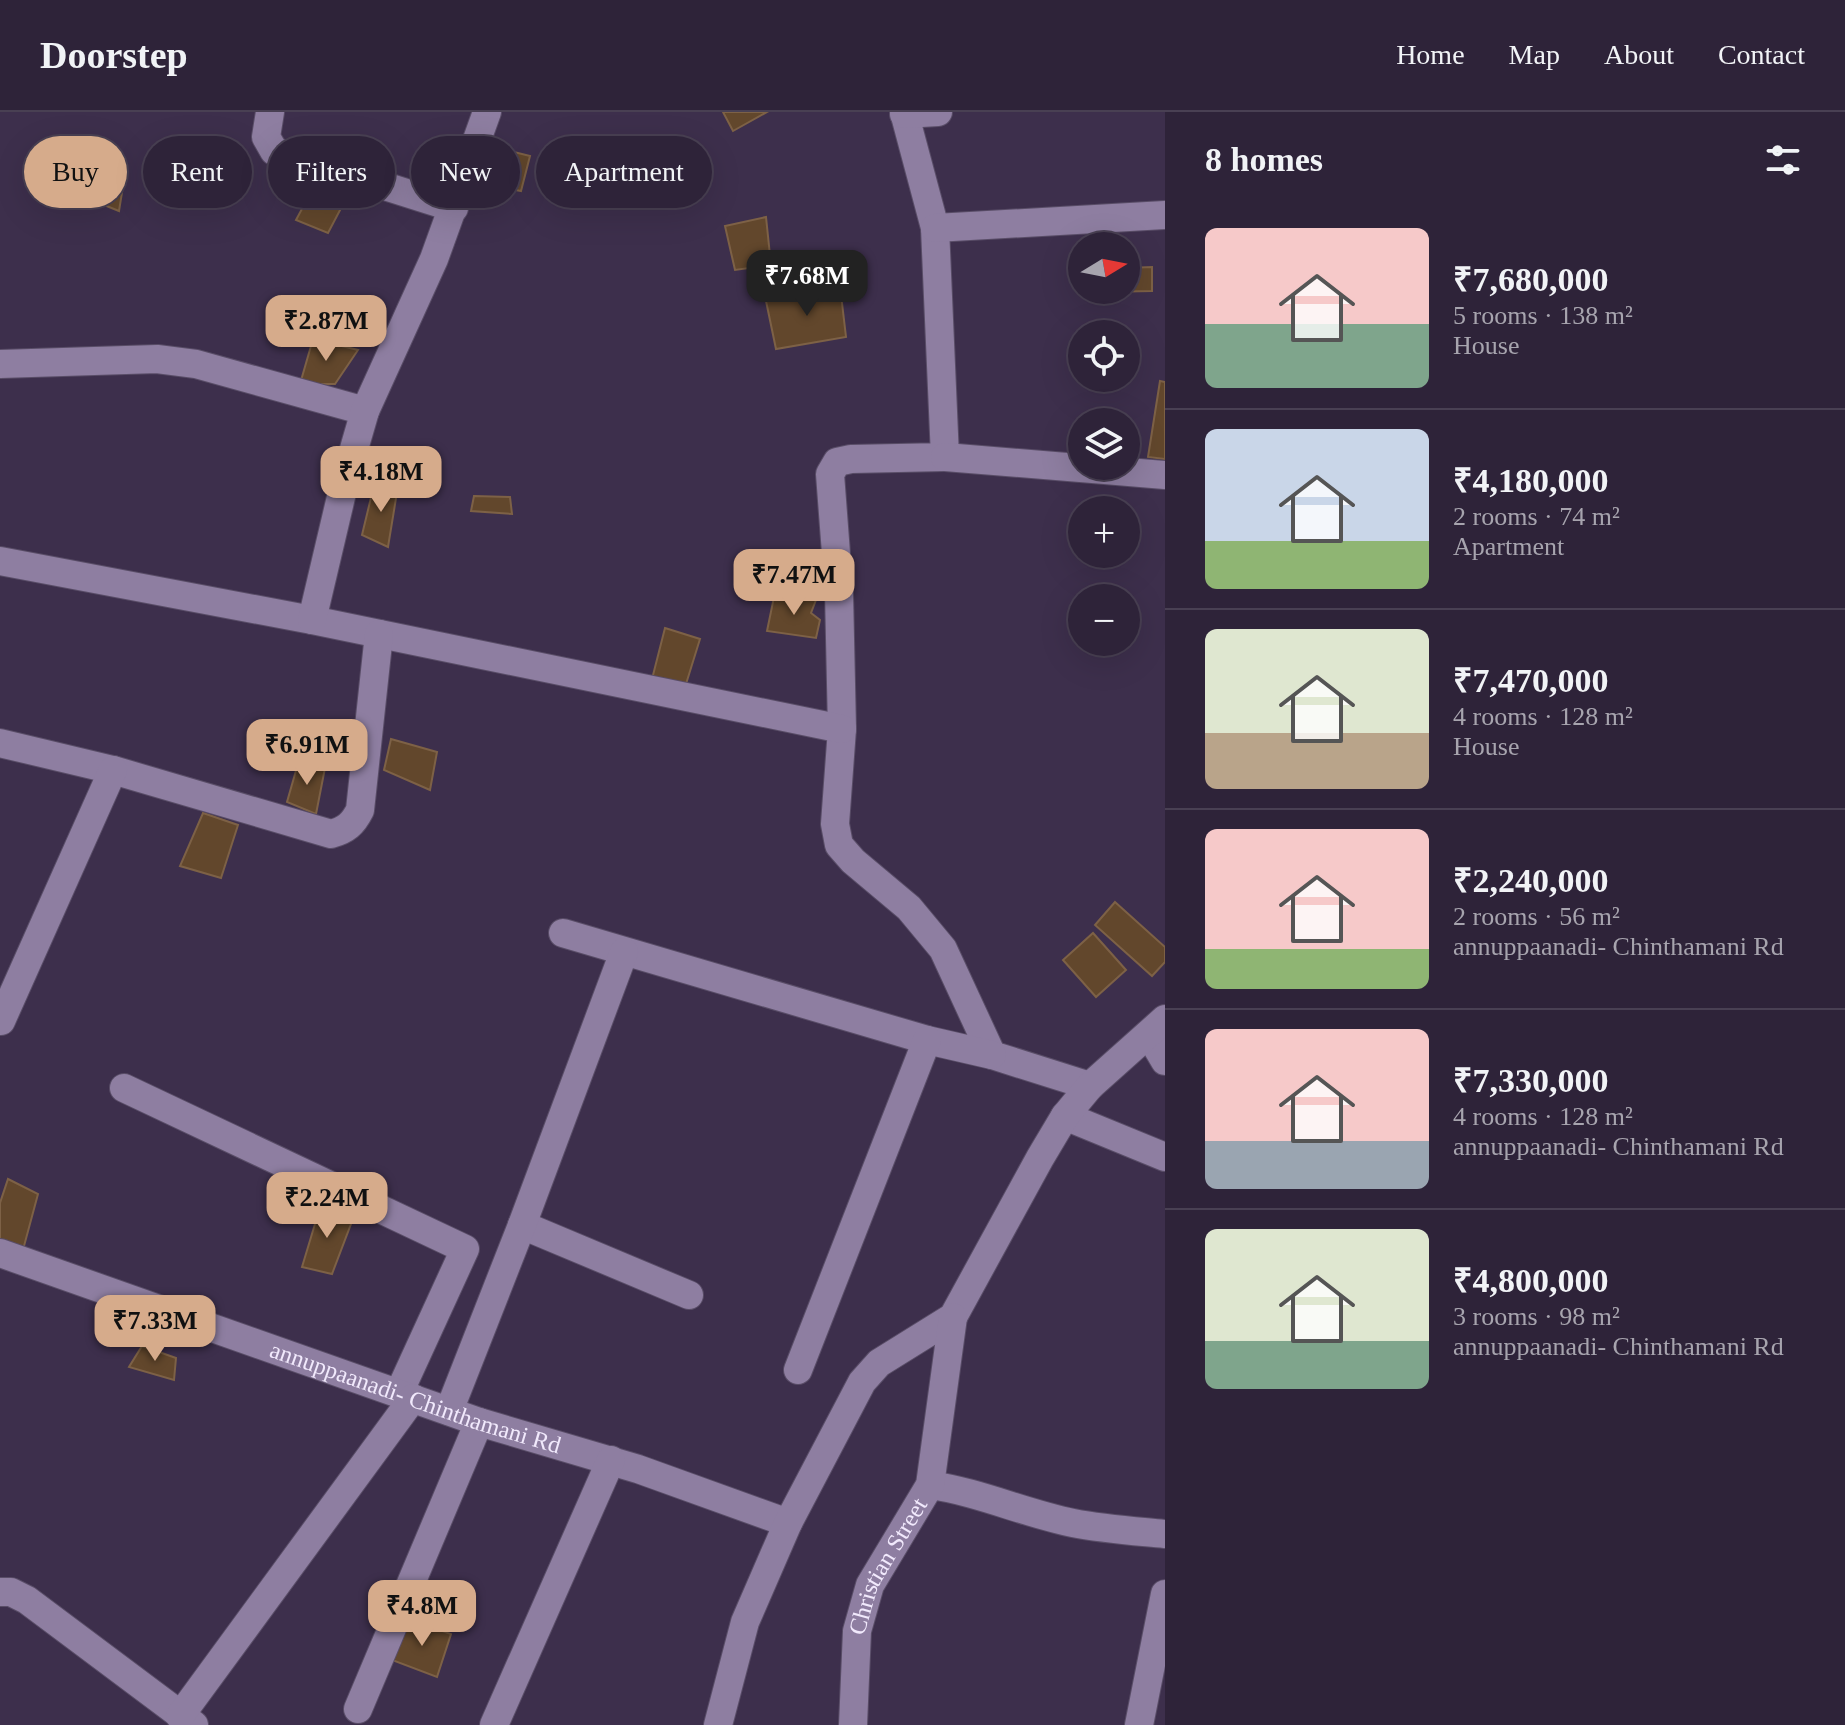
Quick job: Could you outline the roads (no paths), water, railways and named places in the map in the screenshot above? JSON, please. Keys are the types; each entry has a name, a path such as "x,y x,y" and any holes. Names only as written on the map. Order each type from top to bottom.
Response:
{"street":[{"path":"270,112 266,137 274,151 411,194"},
{"path":"479,136 487,112"},
{"path":"938,112 904,113 935,228 945,457"},
{"path":"312,620 345,480 365,411 454,208"},
{"path":"935,228 1165,215"},
{"path":"0,364 170,360 196,364 365,411"},
{"path":"992,1055 943,949 909,908 853,861 839,845 835,824 842,729 839,593 830,474 837,462 851,459 945,457 1165,475"},
{"path":"0,561 312,620 842,729"},
{"path":"0,743 113,770 331,834 342,831 354,823 360,810 379,634"},
{"path":"1,1021 113,770"},
{"path":"563,933 927,1040 992,1055 1090,1086"},
{"path":"449,1411 624,952"},
{"path":"718,1725 745,1622 788,1523 862,1382 872,1369 953,1317 1065,1116 1090,1086 1157,1026 1165,1061"},
{"path":"798,1370 927,1040"},
{"path":"0,1592 11,1592 27,1600 187,1720 406,1396 465,1249 124,1088"},
{"path":"1065,1116 1165,1157"},
{"path":"522,1225 689,1295"},
{"name":"annuppaanadi- Chinthamani Rd","path":"0,1253 479,1422 611,1460 788,1523"},
{"name":"Christian Street","path":"853,1725 857,1631 870,1585 930,1485 953,1317"},
{"path":"358,1709 479,1422"},
{"path":"494,1725 611,1460"},
{"path":"930,1485 963,1490 1074,1523 1165,1534"},
{"path":"1139,1725 1158,1661 1165,1594"}]}
